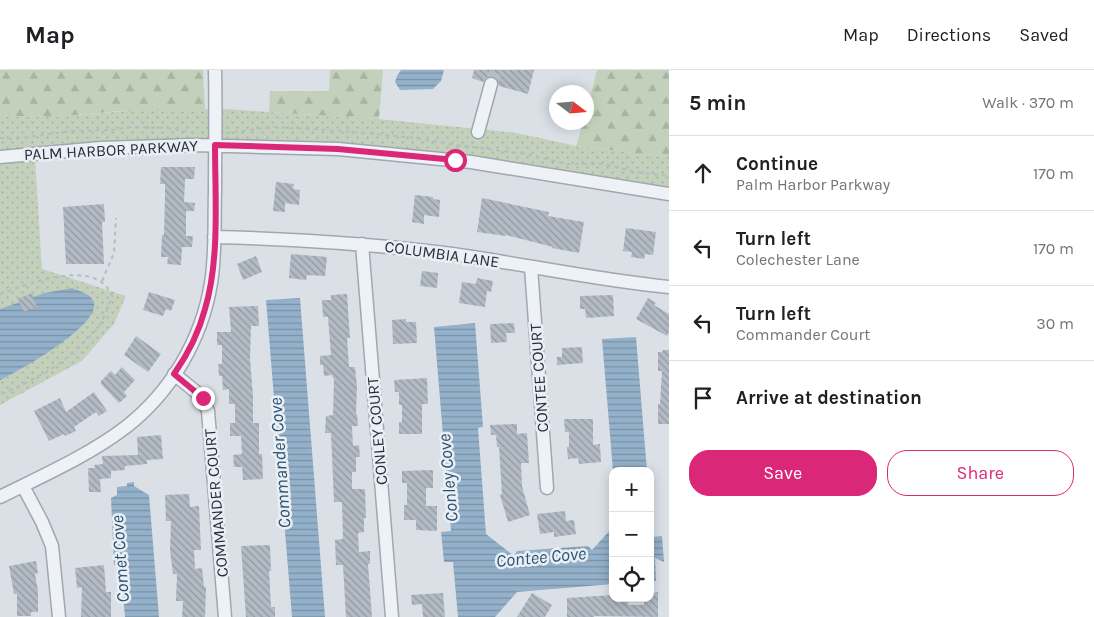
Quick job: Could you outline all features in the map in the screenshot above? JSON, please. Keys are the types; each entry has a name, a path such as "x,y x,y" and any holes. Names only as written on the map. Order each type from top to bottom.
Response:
{"street":[{"path":"0,497 93,448 125,428 158,396 174,374 193,341 205,309 213,269 215,70"},
{"path":"478,132 492,84"},
{"name":"PALM HARBOR PARKWAY","path":"0,157 101,148 215,145 338,149 455,160 669,194"},
{"name":"COLUMBIA LANE","path":"214,237 362,244 452,254 622,282 669,287"},
{"name":"CONLEY COURT","path":"362,244 392,617"},
{"name":"CONTEE COURT","path":"531,267 547,488"},
{"name":"COMMANDER COURT","path":"174,374 201,396 208,411 225,617"},
{"path":"23,486 52,546 55,559 59,617"}],"path":[{"path":"0,138 15,139 71,131 112,130 131,127 169,128 199,134"},
{"path":"229,133 273,127 416,138 457,146 526,154 566,164 605,164 635,172 669,176"},
{"path":"102,280 114,253 116,218"},
{"path":"0,294 56,276 82,275 102,280 109,288 112,296 102,322 92,335 60,365 0,395"}],"green space":[{"path":"0,70 203,70 205,109 120,111 53,117 0,116"},
{"path":"330,70 383,70 379,119 269,112 270,91 329,91"},
{"path":"597,70 669,70 669,157 576,146 581,130 594,130 593,85"},
{"path":"152,109 225,109 379,119 517,133 576,146 669,157 669,189 338,144 0,152 0,116 53,117"},
{"path":"35,158 42,269 126,296 114,324 82,361 0,405 0,164"}],"water":[{"path":"401,70 444,70 441,81 433,89 400,90 395,82"},
{"path":"72,288 88,295 93,300 92,313 84,323 56,347 0,380 0,309 45,293"},
{"name":"Commander Cove","path":"300,298 325,617 292,617 266,300"},
{"path":"475,323 483,427 478,428 486,534 514,556 517,551 588,546 592,550 609,531 609,584 517,592 495,617 458,617 453,562 444,562 441,532 451,531 434,327"},
{"path":"636,337 647,467 613,467 602,339"},
{"name":"Comet Cove","path":"134,482 134,486 149,495 159,617 125,617 120,564 114,565 111,498 117,495 117,487 127,486 127,483"},
{"path":"662,536 664,562 655,558 656,581 654,581 654,537"}],"building":[{"path":"474,70 534,70 528,94 499,86 497,79 493,76 486,78 483,82 472,78"},
{"path":"161,167 195,167 194,179 185,179 184,202 195,203 194,211 186,211 186,236 193,236 192,247 182,247 181,265 167,264 168,257 161,257 162,235 164,235 165,184 160,184"},
{"path":"276,182 294,184 293,189 300,190 299,205 285,203 285,212 273,211"},
{"path":"415,195 433,197 433,199 440,200 439,217 424,215 424,224 412,222"},
{"path":"482,198 549,212 548,216 584,222 579,253 552,248 506,235 477,232"},
{"path":"104,204 105,222 102,222 104,264 66,264 63,207"},
{"path":"626,228 656,232 653,255 645,254 644,259 631,257 632,252 623,251"},
{"path":"291,254 327,257 325,276 307,275 306,280 289,278"},
{"path":"256,256 262,272 243,280 237,264"},
{"path":"422,271 438,273 437,288 420,286"},
{"path":"477,278 493,281 491,292 487,291 485,307 459,303 462,282 476,284"},
{"path":"149,292 175,300 171,311 166,309 163,316 143,310"},
{"path":"32,293 37,307 23,312 18,299"},
{"path":"347,294 350,338 347,338 349,367 355,367 357,386 356,414 358,426 352,426 353,446 359,445 360,457 356,457 356,472 352,472 352,489 365,489 366,518 364,518 364,532 358,533 359,552 370,551 370,564 368,564 372,617 346,617 343,565 336,565 335,540 343,539 342,502 334,502 331,433 325,433 326,416 333,415 334,380 332,375 324,376 323,365 320,365 320,356 331,355 328,317 323,317 322,300 331,300 331,295"},
{"path":"613,295 614,316 586,318 585,309 580,309 580,296"},
{"path":"648,298 656,303 654,305 669,314 669,332 667,336 636,319"},
{"path":"258,306 259,326 251,326 250,359 253,423 259,423 259,454 262,454 263,479 243,480 242,467 234,467 233,455 242,454 241,436 230,436 230,423 235,423 235,404 229,404 229,389 223,390 222,376 219,376 218,364 222,364 222,345 217,345 217,332 231,332 229,307"},
{"path":"406,319 406,322 416,322 417,343 393,344 392,320"},
{"path":"514,323 515,333 506,333 507,342 491,343 490,324"},
{"path":"136,336 161,354 148,372 124,355"},
{"path":"582,347 583,363 557,365 557,357 562,357 562,348"},
{"path":"669,350 669,424 658,424 658,404 660,404 662,371 658,371 658,352"},
{"path":"122,367 135,380 124,392 127,396 119,403 101,384 101,381 111,371 115,375"},
{"path":"427,378 428,404 422,404 422,434 399,434 399,422 402,422 402,405 399,405 399,392 395,392 394,380"},
{"path":"94,392 107,411 99,416 96,412 74,427 76,431 49,441 34,411 60,398 66,412"},
{"path":"564,419 593,419 593,445 600,444 601,462 579,464 578,458 568,459 569,432 565,432"},
{"path":"517,424 517,434 527,433 529,463 521,463 522,486 530,515 508,522 500,495 502,494 499,447 497,447 496,435 491,435 490,425"},
{"path":"161,435 163,459 147,460 147,464 125,466 125,470 111,471 111,478 100,479 101,492 89,492 88,468 95,468 94,465 103,464 102,456 138,455 137,437"},
{"path":"433,470 433,488 426,488 426,506 437,506 437,531 416,530 416,520 404,520 404,505 407,505 407,483 402,483 402,471"},
{"path":"189,494 190,507 199,506 201,550 194,550 195,569 202,568 204,587 206,587 205,617 182,617 183,601 176,601 177,574 173,574 170,550 171,521 166,521 165,495"},
{"path":"565,511 566,521 574,520 576,534 554,537 554,532 540,534 537,514"},
{"path":"270,545 271,607 275,607 275,617 246,617 241,546"},
{"path":"36,561 38,573 35,574 38,591 38,612 31,612 31,616 17,616 17,594 14,594 9,566"},
{"path":"104,565 106,592 111,592 111,617 81,617 82,587 77,588 75,568"},
{"path":"654,592 658,592 658,617 567,617 567,598 609,595 609,602 628,602 628,605 644,605 644,602 654,602"},
{"path":"443,593 445,617 423,617 422,604 412,605 411,595"},
{"path":"532,593 552,605 545,617 517,617"}],"tunnel":[{"path":"491,84 496,70"}],"route":[{"path":"203,398 174,374 188,353 198,329 211,283 214,237 215,145 338,149 455,160"}],"water label":[{"name":"Conley Cove","path":"448,478"},
{"name":"Contee Cove","path":"541,557"}]}
